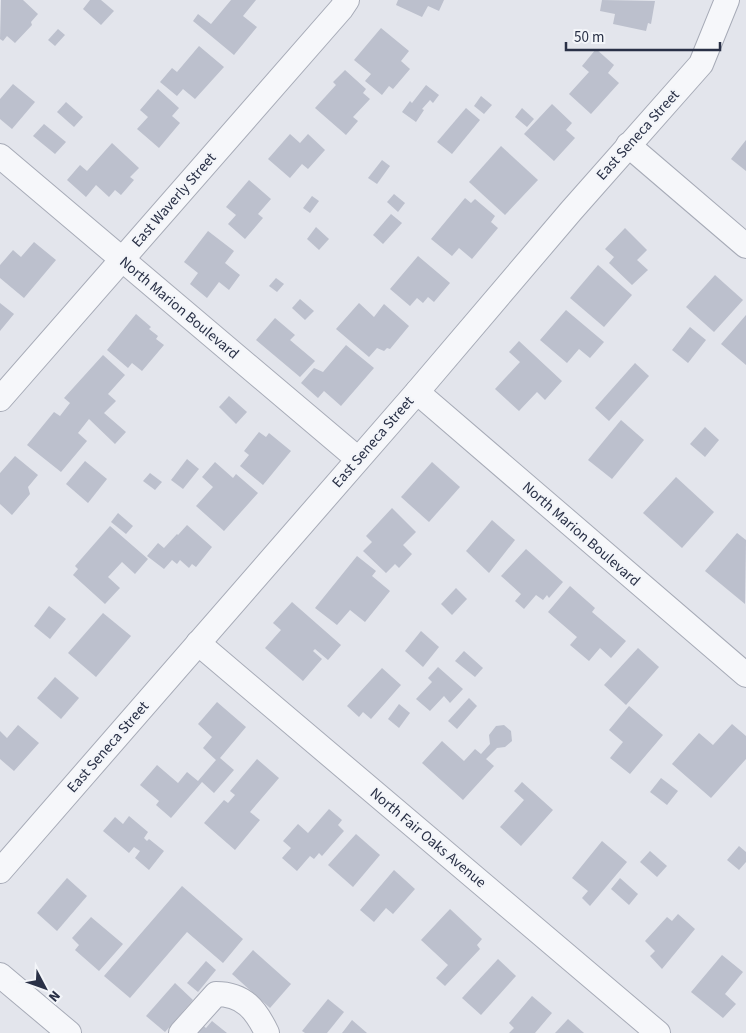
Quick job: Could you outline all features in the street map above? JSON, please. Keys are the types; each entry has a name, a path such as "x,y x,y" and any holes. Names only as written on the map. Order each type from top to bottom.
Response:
{"street":[{"name":"East Waverly Street","path":"0,399 347,0"},
{"name":"East Seneca Street","path":"0,871 417,392 571,211 701,64 727,0"},
{"path":"628,146 746,246"},
{"name":"North Marion Boulevard","path":"0,156 358,459"},
{"name":"North Marion Boulevard","path":"417,392 746,675"},
{"name":"North Fair Oaks Avenue","path":"198,643 658,1033"},
{"path":"0,975 68,1033"},
{"path":"182,1033 216,994 230,994 254,1010 268,1033"}],"building":[{"path":"1,0 23,0 38,14 31,22 32,25 15,43 7,36 3,41 0,39"},
{"path":"90,0 101,0 114,11 101,25 83,9"},
{"path":"231,0 256,0 243,16 257,27 234,55 193,21 198,14 211,24"},
{"path":"398,0 444,0 439,11 428,6 422,17 396,5"},
{"path":"602,0 655,1 651,24 648,23 646,31 613,24 615,14 600,11"},
{"path":"381,28 409,51 401,61 410,69 393,89 389,86 382,95 365,81 371,74 354,60"},
{"path":"58,29 65,35 55,46 48,40"},
{"path":"199,46 224,67 195,99 183,89 177,96 160,82 172,68 177,72"},
{"path":"596,49 614,65 608,73 619,83 591,114 569,94 589,72 582,66"},
{"path":"345,70 366,89 363,93 370,99 353,117 358,121 346,135 315,108 336,85 333,82"},
{"path":"13,84 35,102 12,129 0,119 0,99"},
{"path":"426,85 439,95 433,103 430,100 422,109 424,110 416,122 402,112"},
{"path":"158,89 179,108 172,116 180,123 159,148 137,129 148,117 140,110"},
{"path":"481,96 492,105 484,114 474,106"},
{"path":"66,102 83,117 74,127 57,112"},
{"path":"552,104 572,123 566,130 575,138 554,161 524,134"},
{"path":"466,108 480,120 452,154 437,142"},
{"path":"522,108 534,119 527,127 515,117"},
{"path":"44,124 66,142 55,154 33,136"},
{"path":"290,134 300,143 308,134 325,150 308,169 302,164 290,178 268,159"},
{"path":"746,140 746,171 731,159"},
{"path":"112,143 139,168 130,177 134,180 121,195 115,190 109,197 96,185 86,197 67,180 80,165 87,171"},
{"path":"501,146 538,180 505,215 469,182"},
{"path":"382,160 390,166 377,184 368,178"},
{"path":"249,180 271,199 258,214 263,218 245,239 228,224 236,215 226,207"},
{"path":"394,194 405,203 398,212 387,202"},
{"path":"312,196 319,201 310,213 303,208"},
{"path":"465,198 471,203 475,199 495,216 491,222 498,228 472,259 459,248 452,256 431,239"},
{"path":"391,214 402,223 383,244 373,235"},
{"path":"316,227 329,239 319,250 307,239"},
{"path":"625,228 647,250 637,260 648,270 632,285 609,263 614,257 605,249"},
{"path":"208,231 234,251 225,263 240,275 229,290 219,282 207,298 190,284 198,273 184,262"},
{"path":"34,242 56,260 24,298 0,278 0,265 13,250 21,257"},
{"path":"418,256 450,283 434,302 428,297 423,303 417,298 410,306 390,289"},
{"path":"598,265 632,295 604,327 570,298"},
{"path":"715,275 743,300 714,332 686,307"},
{"path":"276,278 284,284 277,292 269,286"},
{"path":"300,299 314,311 305,320 292,308"},
{"path":"0,303 14,314 0,331"},
{"path":"359,303 374,317 384,304 409,326 390,349 387,348 384,351 377,348 369,357 336,329"},
{"path":"566,310 604,342 590,358 579,349 567,363 540,340"},
{"path":"136,314 151,327 149,329 158,336 156,339 164,345 142,371 132,363 128,368 107,350"},
{"path":"746,315 746,365 721,344"},
{"path":"275,318 295,335 290,340 315,361 300,377 256,340"},
{"path":"690,327 706,340 688,363 672,350"},
{"path":"519,341 562,381 545,400 537,392 519,411 495,389 520,362 509,352"},
{"path":"346,345 374,368 341,406 324,391 318,398 301,383 314,368 323,372"},
{"path":"103,355 125,375 108,394 116,401 104,413 126,432 115,444 89,419 78,433 87,441 61,472 27,445 54,412 60,416 70,403 64,398"},
{"path":"635,363 649,376 609,421 595,408"},
{"path":"229,396 247,412 236,424 219,407"},
{"path":"621,420 644,440 612,479 588,460"},
{"path":"705,427 719,440 705,457 690,444"},
{"path":"259,432 266,437 269,433 291,451 263,485 240,466 249,455 244,451"},
{"path":"15,456 38,475 28,487 30,494 12,515 0,504 0,473"},
{"path":"187,459 199,469 183,489 171,480"},
{"path":"85,461 107,479 88,503 66,484"},
{"path":"215,462 233,478 236,474 258,493 224,531 196,506 213,487 202,477"},
{"path":"432,462 460,487 429,522 401,497"},
{"path":"150,473 162,482 155,490 143,481"},
{"path":"676,477 714,512 682,548 643,513"},
{"path":"392,508 416,532 403,545 412,554 399,568 395,564 386,573 363,551 372,542 366,536"},
{"path":"118,513 133,526 126,534 111,522"},
{"path":"492,520 515,540 489,573 466,551"},
{"path":"187,525 212,547 196,567 192,564 189,568 180,560 177,564 172,560 164,569 147,556 158,543 164,548"},
{"path":"110,526 148,559 135,574 122,562 108,577 120,588 105,604 73,575 78,569 75,566"},
{"path":"737,533 746,540 745,604 705,571"},
{"path":"526,549 563,582 549,598 547,595 543,600 536,595 524,609 515,601 521,594 501,576"},
{"path":"357,556 376,571 372,576 390,591 365,622 350,610 337,625 315,608"},
{"path":"570,586 595,608 592,612 626,641 611,658 600,648 589,661 570,645 577,637 548,612"},
{"path":"456,588 467,599 452,615 441,604"},
{"path":"292,602 341,645 328,660 315,649 313,651 322,659 303,681 265,648 281,630 273,623"},
{"path":"49,606 66,619 50,639 34,626"},
{"path":"103,613 131,636 96,677 68,653"},
{"path":"421,631 439,647 423,667 405,651"},
{"path":"638,648 659,667 626,705 604,685"},
{"path":"464,651 483,668 475,677 455,661"},
{"path":"438,667 463,689 450,703 444,696 430,711 416,699 432,682 428,678"},
{"path":"382,668 401,685 371,719 363,712 359,717 347,706"},
{"path":"55,677 79,698 61,719 37,698"},
{"path":"469,698 477,706 457,729 448,721"},
{"path":"217,702 246,727 220,758 234,770 214,793 202,782 171,818 156,805 159,801 140,785 157,765 178,783 187,772 198,781 216,760 203,748 212,737 198,724"},
{"path":"399,704 410,713 399,728 388,719"},
{"path":"629,706 663,735 630,774 610,758 623,742 609,730"},
{"path":"732,724 746,736 746,759 711,798 672,764 699,733 713,745"},
{"path":"18,725 39,743 14,771 0,759 0,731 7,738"},
{"path":"504,725 511,731 512,741 505,747 497,748 486,759 494,766 463,800 422,763 442,741 464,761 475,749 481,754 490,744 489,735 496,726"},
{"path":"257,759 279,778 250,812 260,820 235,850 204,823 224,800 228,803 235,795 230,791"},
{"path":"661,778 678,791 667,805 650,792"},
{"path":"522,782 553,810 521,846 500,827 524,800 514,791"},
{"path":"329,809 342,820 338,825 344,831 322,856 319,853 314,859 310,856 297,871 282,858 291,848 283,841 298,824 308,833"},
{"path":"129,816 148,832 144,838 147,841 149,839 164,851 149,870 135,858 140,851 134,847 129,853 103,831 115,817 123,824"},
{"path":"356,834 380,855 353,887 328,865"},
{"path":"602,841 627,862 590,906 582,898 588,891 572,878"},
{"path":"739,846 746,852 746,862 739,870 727,860"},
{"path":"650,851 667,866 657,877 640,862"},
{"path":"394,870 415,889 393,914 386,908 374,922 360,910"},
{"path":"67,878 87,896 57,931 37,913"},
{"path":"620,878 638,894 629,905 611,889"},
{"path":"182,886 243,939 223,963 187,932 130,998 104,976"},
{"path":"450,909 482,939 477,945 480,949 445,986 436,978 448,965 421,940"},
{"path":"678,914 695,929 662,969 650,956 655,951 645,941 667,917 672,921"},
{"path":"91,917 123,944 99,971 75,950 79,945 72,938"},
{"path":"253,950 291,984 270,1008 232,974"},
{"path":"722,955 743,972 725,994 736,1004 723,1018 691,992"},
{"path":"498,959 516,976 481,1015 462,998"},
{"path":"206,961 216,970 198,992 187,983"},
{"path":"175,983 193,1000 165,1032 146,1016"},
{"path":"532,996 552,1013 535,1033 509,1033 514,1028 509,1023"},
{"path":"328,999 344,1012 327,1033 305,1033 302,1031"},
{"path":"568,1019 584,1033 555,1033"},
{"path":"352,1020 367,1033 342,1033"},
{"path":"198,1021 206,1028 212,1021 227,1033 189,1033"}]}
